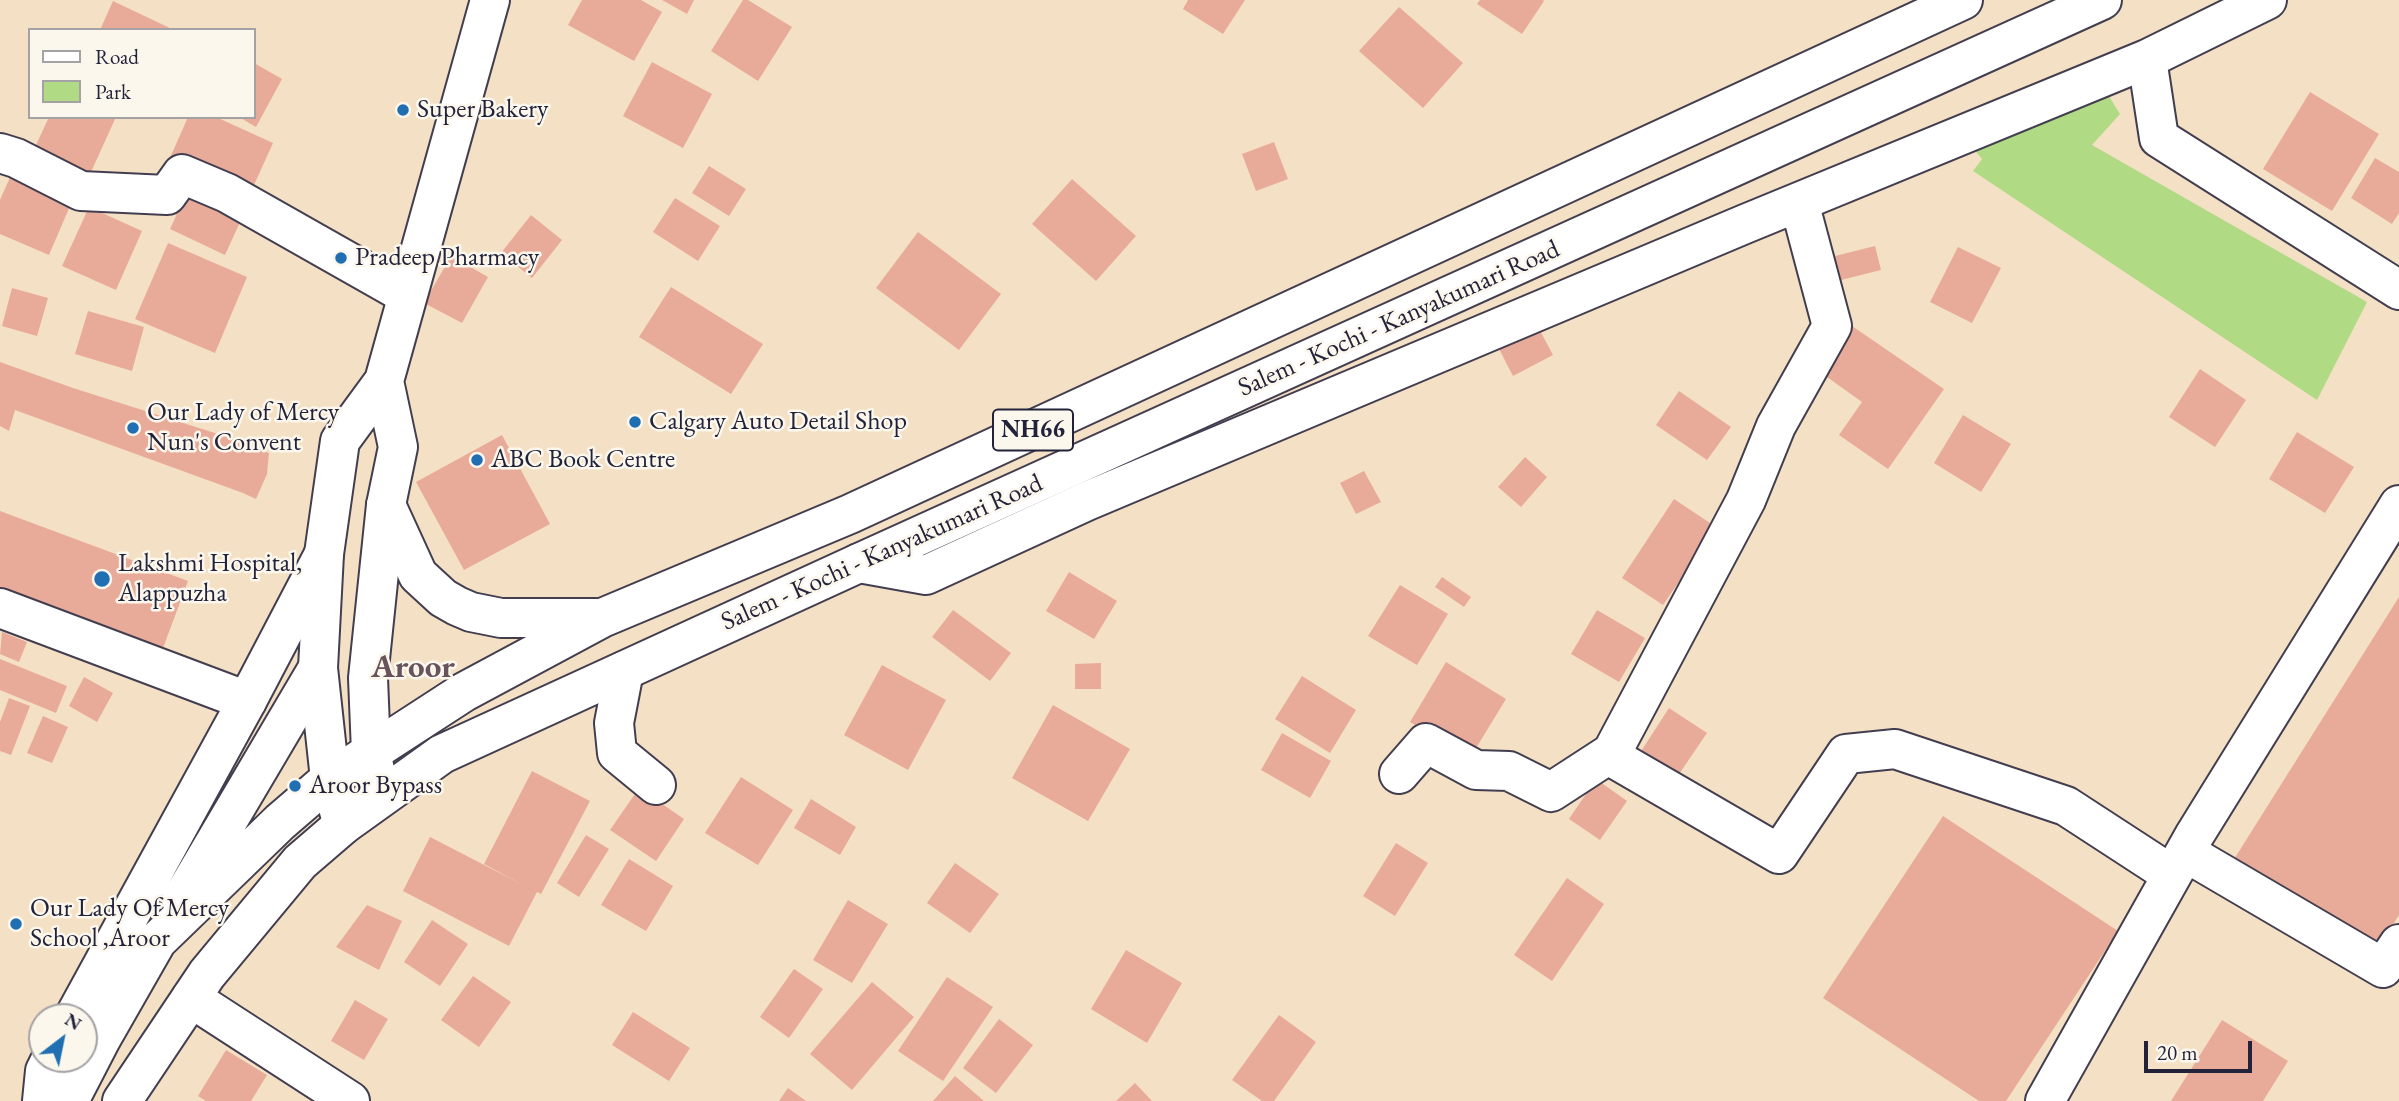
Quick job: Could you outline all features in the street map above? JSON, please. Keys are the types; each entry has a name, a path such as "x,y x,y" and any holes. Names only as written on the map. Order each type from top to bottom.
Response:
{"main road":[{"path":"343,825 330,779 318,668 324,555 340,440 384,381 490,0"},
{"name":"Salem - Kochi - Kanyakumari Road","path":"69,1101 157,941 280,822 330,779 464,691 602,618 850,514 1963,0"},
{"name":"Salem - Kochi - Kanyakumari Road","path":"121,1101 207,974 300,862 343,825 442,754 2102,0"},
{"path":"859,563 926,575 1087,500 2147,59 2267,0"},
{"path":"2147,59 2159,138 2399,290"},
{"path":"0,153 16,158 81,191 167,195 182,174 227,193 407,295"},
{"path":"1399,774 1426,743 1476,770 1509,771 1550,792 1611,753 1746,500 1776,426 1832,326 1799,202"},
{"path":"381,797 371,752 368,678 386,505 398,447 384,381"},
{"path":"386,505 418,575 443,598 457,606 471,612 501,618 602,618"},
{"path":"2045,1101 2179,864 2399,505"},
{"path":"82,1003 324,555"},
{"path":"0,608 247,701"},
{"path":"157,941 318,668"},
{"path":"624,671 614,723 617,753 656,785"},
{"path":"1611,753 1610,756 1779,854 1846,754 1895,749 2066,806 2179,864 2394,964"},
{"path":"191,998 350,1101"},
{"path":"42,1101 45,1073"}],"green space":[{"path":"2107,93 2120,114 2092,145 2367,302 2317,400 1973,171 1982,159 1973,148"}],"building":[{"path":"582,0 641,0 662,12 634,61 568,25"},
{"path":"662,0 694,0 687,14"},
{"path":"743,0 748,0 792,27 758,81 711,51"},
{"path":"1188,0 1245,0 1223,34 1183,9"},
{"path":"1480,0 1544,1 1522,34 1477,4"},
{"path":"113,1 170,28 101,28"},
{"path":"1399,7 1463,63 1423,108 1359,51"},
{"path":"652,62 712,94 683,148 623,116"},
{"path":"256,64 282,79 256,127 242,119 256,119"},
{"path":"2310,92 2379,134 2332,211 2263,169"},
{"path":"48,119 115,119 86,183 30,158"},
{"path":"187,119 220,119 273,143 249,196 169,160"},
{"path":"1274,142 1288,179 1256,191 1242,154"},
{"path":"2375,158 2399,172 2399,213 2392,224 2351,198"},
{"path":"15,166 76,192 49,255 0,234 0,200"},
{"path":"709,166 746,189 729,216 692,193"},
{"path":"1072,179 1136,236 1096,281 1032,224"},
{"path":"192,181 247,207 225,255 170,229"},
{"path":"675,198 720,226 698,261 653,232"},
{"path":"89,207 142,231 116,290 62,266"},
{"path":"531,215 562,240 532,278 501,253"},
{"path":"918,232 1001,294 959,350 876,288"},
{"path":"168,243 247,277 215,353 135,319"},
{"path":"1875,246 1881,270 1841,280 1835,256"},
{"path":"1958,247 2001,268 1972,323 1930,302"},
{"path":"451,256 488,277 462,323 424,303"},
{"path":"671,287 763,344 731,394 639,337"},
{"path":"12,288 48,298 37,336 2,326"},
{"path":"88,311 144,327 132,371 75,354"},
{"path":"1537,325 1553,355 1513,376 1498,347"},
{"path":"1852,326 1944,389 1888,469 1839,435 1862,402 1820,372"},
{"name":"Our Lady of Mercy Nun's Convent","path":"0,362 269,453 267,474 256,499 15,410 9,431 0,426"},
{"path":"2200,369 2246,400 2215,447 2169,417"},
{"path":"1679,391 1731,427 1707,460 1656,425"},
{"path":"1963,415 2011,444 1981,492 1934,463"},
{"path":"2297,432 2354,467 2325,513 2269,479"},
{"path":"502,435 550,524 464,570 416,482"},
{"path":"1525,457 1547,477 1521,507 1498,487"},
{"path":"1364,471 1381,502 1356,514 1340,483"},
{"path":"1674,499 1716,527 1663,605 1622,578"},
{"path":"0,511 188,581 163,648 0,587"},
{"path":"1069,572 1117,601 1094,639 1046,611"},
{"path":"1442,577 1471,597 1464,607 1435,587"},
{"path":"1400,585 1448,614 1417,665 1368,636"},
{"path":"2399,597 2399,915 2374,954 2231,864"},
{"path":"953,610 1011,653 990,681 932,637"},
{"path":"1597,610 1645,638 1619,682 1571,654"},
{"path":"2,632 27,642 19,662 0,654"},
{"path":"0,659 67,686 56,713 0,690"},
{"path":"1446,662 1506,699 1470,758 1410,722"},
{"path":"1101,663 1101,689 1075,689 1075,664"},
{"path":"882,665 946,700 908,770 844,735"},
{"path":"1302,676 1356,710 1330,753 1275,719"},
{"path":"84,677 113,693 97,722 69,706"},
{"path":"9,698 30,706 11,755 0,751 0,722"},
{"path":"1053,705 1130,749 1088,821 1012,778"},
{"path":"1669,708 1707,733 1675,780 1638,756"},
{"path":"43,716 68,727 52,763 27,753"},
{"path":"1282,733 1331,761 1310,798 1261,770"},
{"path":"532,771 590,801 541,894 537,892 509,946 403,891 430,837 523,885 484,864"},
{"path":"741,777 793,810 758,865 705,833"},
{"path":"1596,779 1627,801 1600,840 1569,819"},
{"path":"639,788 684,819 656,861 610,830"},
{"path":"811,799 856,827 840,855 794,828"},
{"path":"1943,816 2118,931 2006,1101 1979,1101 1823,998"},
{"path":"586,835 609,849 579,897 557,883"},
{"path":"1396,843 1428,863 1395,916 1363,896"},
{"path":"629,859 673,886 646,931 601,905"},
{"path":"955,863 999,894 970,933 927,903"},
{"path":"1567,878 1604,904 1552,981 1514,955"},
{"path":"848,900 888,924 852,983 813,960"},
{"path":"367,905 402,921 379,970 336,947"},
{"path":"432,920 468,944 440,986 404,962"},
{"path":"1126,950 1182,983 1147,1043 1091,1009"},
{"path":"794,969 823,989 789,1038 760,1017"},
{"path":"473,976 511,1002 479,1047 441,1020"},
{"path":"947,977 993,1007 943,1081 898,1051"},
{"path":"872,982 914,1017 852,1090 810,1054"},
{"path":"355,1000 388,1019 364,1060 331,1041"},
{"path":"633,1012 690,1048 669,1081 612,1045"},
{"path":"1279,1015 1316,1042 1274,1101 1262,1101 1232,1080"},
{"path":"999,1019 1033,1045 996,1093 963,1068"},
{"path":"2222,1020 2288,1061 2263,1101 2171,1101"},
{"path":"226,1050 267,1075 251,1101 206,1101 198,1096"},
{"path":"955,1076 984,1101 933,1101"},
{"path":"1135,1083 1152,1101 1116,1101"},
{"path":"788,1088 806,1101 779,1101"}],"place":[{"name":"Super Bakery","path":"403,110"},
{"name":"Pradeep Pharmacy","path":"341,258"},
{"name":"Calgary Auto Detail Shop","path":"635,422"},
{"name":"Our Lady of Mercy Nun's Convent","path":"133,428"},
{"name":"ABC Book Centre","path":"477,460"},
{"name":"Lakshmi Hospital, Alappuzha","path":"102,579"},
{"name":"Aroor Bypass","path":"295,786"},
{"name":"Our Lady Of Mercy School ,Aroor","path":"16,924"}],"district":[{"name":"Aroor","path":"413,668"}]}
